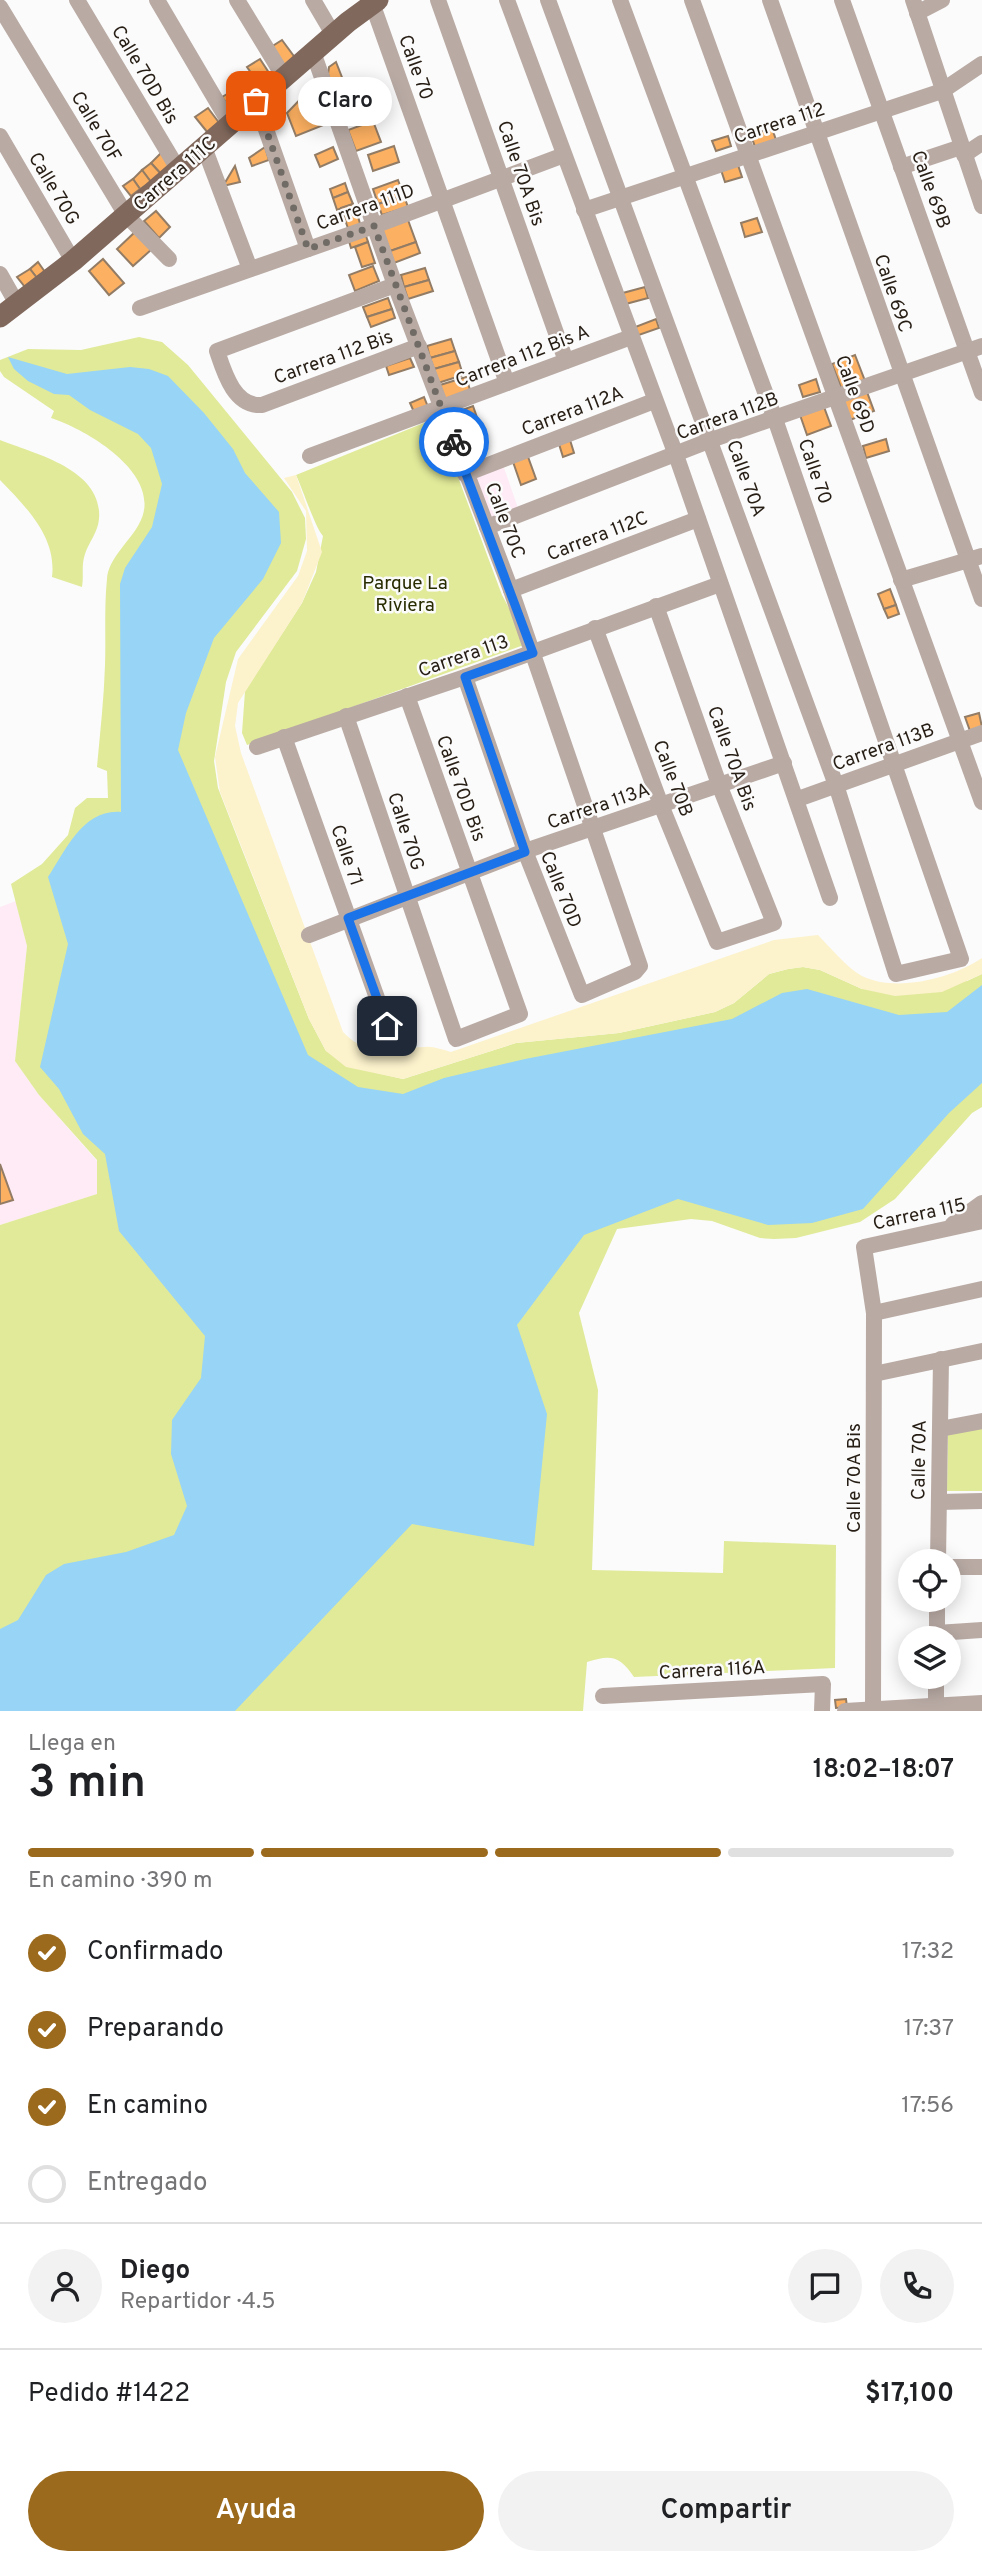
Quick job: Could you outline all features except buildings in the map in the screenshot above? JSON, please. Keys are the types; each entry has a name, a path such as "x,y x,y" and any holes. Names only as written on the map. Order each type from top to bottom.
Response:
{"main road":[{"name":"Carrera 111C","path":"0,317 74,261 333,34 375,2"}],"street":[{"name":"Calle 70D Bis","path":"77,0 178,169"},
{"path":"157,0 230,124"},
{"path":"237,0 284,77"},
{"path":"313,0 333,34"},
{"name":"Calle 70A Bis","path":"438,0 566,361"},
{"path":"507,0 676,455 798,799 830,898"},
{"name":"Calle 70A","path":"548,0 836,785 896,974"},
{"name":"Calle 70","path":"620,0 775,419 961,959 896,974"},
{"name":"Calle 69D","path":"692,0 982,802"},
{"name":"Calle 69C","path":"770,0 900,373 975,558 982,599"},
{"name":"Calle 69B","path":"842,0 901,166 975,349 982,393"},
{"path":"942,0 915,6 982,206"},
{"name":"Calle 70","path":"375,2 507,383"},
{"name":"Calle 70F","path":"0,6 126,215 169,259"},
{"name":"Calle 70C","path":"313,52 395,285 511,590 640,966 635,972 582,995"},
{"name":"Carrera 112","path":"584,210 942,91 982,64"},
{"path":"256,101 308,249"},
{"name":"Calle 70G","path":"0,136 74,261"},
{"path":"901,166 963,151 982,143"},
{"path":"204,147 250,269"},
{"name":"Carrera 111D","path":"140,308 374,226 564,155"},
{"path":"0,274 17,304"},
{"name":"Carrera 112 Bis","path":"395,285 217,351 235,392 246,402 262,405 419,346"},
{"name":"Carrera 112 Bis A","path":"310,456 631,337"},
{"name":"Carrera 112B","path":"487,527 711,440 975,349"},
{"name":"Carrera 112A","path":"465,474 654,401"},
{"name":"Carrera 112C","path":"511,590 698,519"},
{"path":"901,580 975,558"},
{"name":"Carrera 113","path":"257,747 465,677 720,584"},
{"name":"Calle 70A Bis","path":"656,606 720,786 774,923 718,943"},
{"name":"Calle 70B","path":"595,628 661,805 718,943"},
{"name":"Calle 70D","path":"465,677 525,852 582,995"},
{"name":"Calle 70D Bis","path":"407,696 520,1014 456,1039"},
{"name":"Calle 70G","path":"346,716 456,1039"},
{"name":"Carrera 113B","path":"798,799 982,733"},
{"name":"Calle 71","path":"284,737 387,1026"},
{"name":"Carrera 113A","path":"309,934 525,852 784,762"},
{"path":"948,1228 982,1203"},
{"name":"Carrera 115","path":"864,1247 982,1221"},
{"name":"Calle 70A Bis","path":"864,1247 874,1313 873,1709"},
{"path":"874,1313 982,1289"},
{"path":"874,1374 982,1352"},
{"name":"Calle 70A","path":"938,1549 941,1359"},
{"path":"940,1429 982,1421"},
{"path":"939,1502 982,1501"},
{"path":"961,1567 982,1567"},
{"path":"961,1632 982,1630"},
{"name":"Carrera 116A","path":"603,1696 823,1684 822,1711"},
{"path":"936,1689 936,1706"},
{"path":"845,1711 982,1703"}],"shaded area":[{"path":"503,465 518,508 488,518 473,475"},
{"path":"16,901 27,946 15,1061 39,1095 97,1161 97,1194 0,1225 0,907"}],"green space":[{"path":"139,337 162,342 188,365 292,492 305,518 306,539 297,571 236,652 226,682 214,761 218,788 309,1019 326,1051 377,1073 403,1079 516,1043 619,1033 715,1012 734,1003 769,974 788,969 803,967 820,970 862,989 967,981 982,974 982,1107 972,1113 895,1199 860,1222 796,1238 760,1238 712,1221 691,1219 617,1229 579,1313 598,1390 592,1570 723,1573 724,1541 836,1545 835,1668 634,1677 619,1661 603,1658 587,1662 583,1711 0,1711 0,1225 97,1194 97,1160 39,1095 15,1061 27,946 11,884 42,864 68,835 75,808 87,798 108,798 107,771 97,767 104,678 107,579 115,557 139,524 144,506 142,489 133,473 119,458 84,433 51,418 54,411 4,377 0,371 0,360 28,349 81,350"},
{"name":"Parque La Riviera","path":"436,418 502,595 533,653 521,646 247,745 242,733 245,691 302,603 316,572 323,536 296,475"},
{"path":"0,440 64,466 90,488 97,502 99,519 84,558 82,587 52,577 50,549 45,536 29,512 0,480"},
{"path":"982,1424 982,1491 947,1491 948,1432"}],"sand":[{"path":"296,475 322,552 302,603 238,703 235,726 241,753 343,1032 353,1041 372,1049 428,1047 451,1052 774,940 818,935 850,968 876,981 924,981 956,972 982,958 982,974 942,992 895,996 862,989 820,970 803,967 788,969 769,974 734,1003 715,1012 619,1033 516,1043 403,1079 346,1067 326,1051 309,1019 220,792 215,757 238,659 298,576 307,551 306,511 284,478"}],"water":[{"path":"8,357 67,374 130,367 149,369 168,376 204,413 233,449 245,473 279,512 281,543 263,579 214,638 186,713 178,750 308,1055 358,1087 403,1094 444,1078 525,1059 732,1019 782,993 807,989 899,1015 947,1012 982,985 982,1083 949,1113 863,1209 812,1223 768,1225 678,1199 584,1235 517,1325 547,1414 534,1546 412,1524 235,1711 0,1711 0,1629 18,1620 46,1575 64,1564 126,1552 174,1535 187,1506 171,1454 172,1420 201,1378 205,1336 119,1231 105,1154 83,1134 59,1089 40,1067 68,944 48,877 69,844 86,824 96,817 121,812 120,584 125,568 152,527 162,484 151,448 138,434 90,410 69,395 54,394 28,381 14,369"}],"way so far":[{"path":"256,101 308,249 374,226 454,442"}],"place":[{"name":"Claro","path":"256,101"}],"route":[{"path":"387,1026 348,918 525,852 465,677 533,653 454,442"}]}
